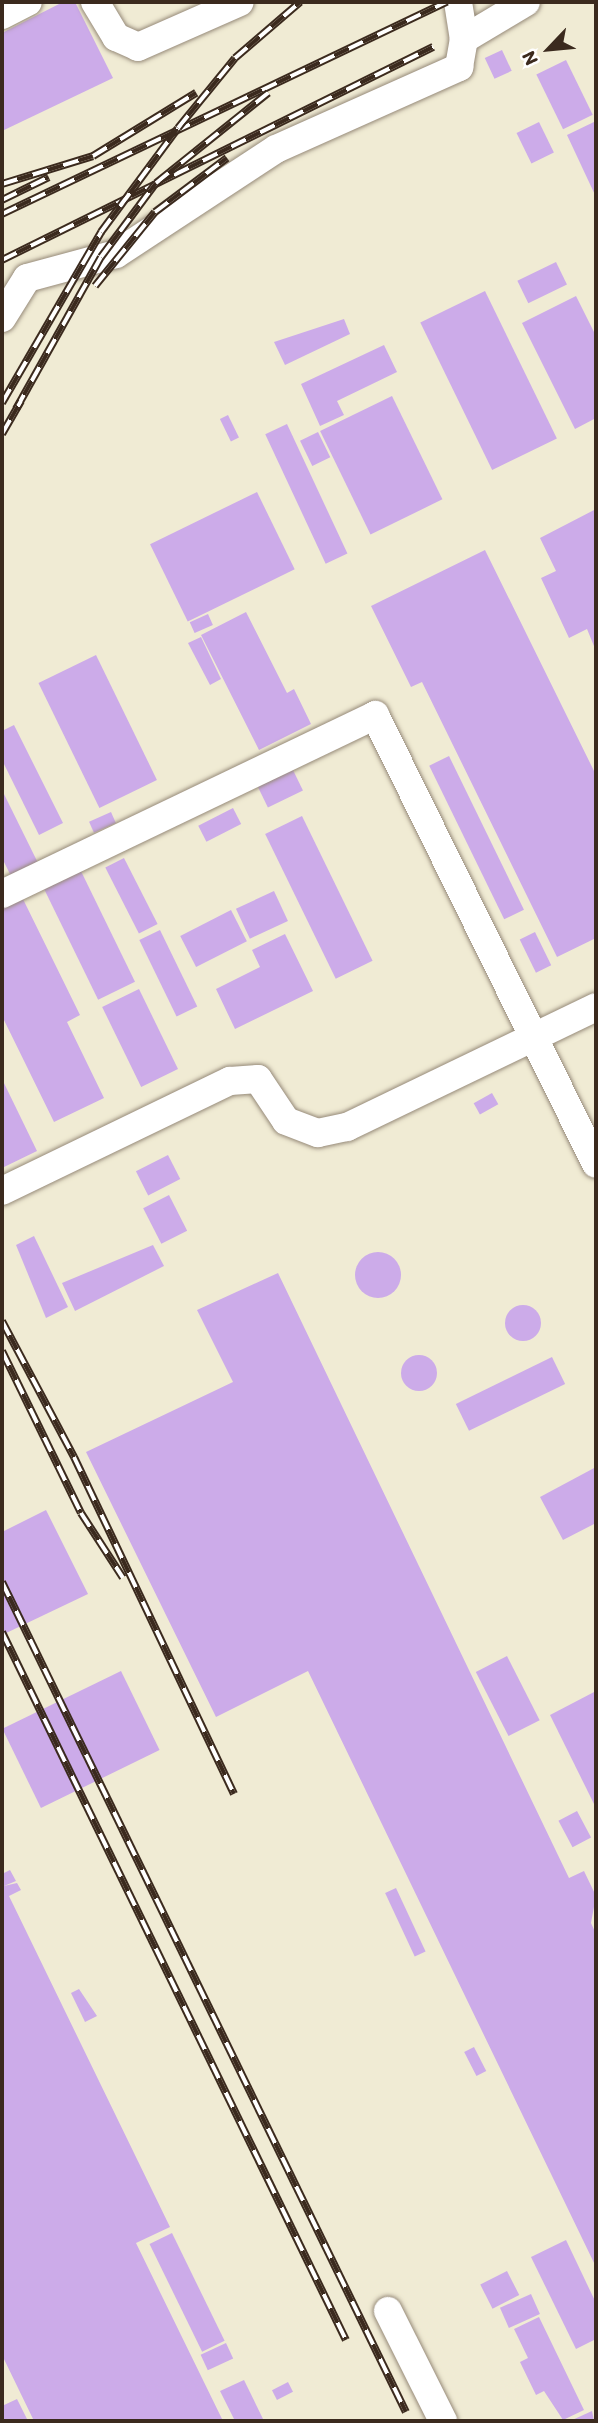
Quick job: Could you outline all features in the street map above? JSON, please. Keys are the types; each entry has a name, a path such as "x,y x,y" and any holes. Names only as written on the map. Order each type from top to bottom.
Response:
{"lane":[{"path":"2,15 28,2"},
{"path":"95,2 116,37 138,47 240,2"},
{"path":"2,318 27,278 144,240 276,149 458,67 464,40 458,2"},
{"path":"464,40 526,2"},
{"path":"2,894 375,715 596,1164"},
{"path":"2,1191 230,1081 258,1079 286,1121 318,1133 347,1127 596,1007"},
{"path":"388,2311 443,2421"}],"building":[{"path":"63,2 75,2 113,78 2,131 2,33"},
{"path":"502,50 512,71 495,79 485,58"},
{"path":"566,60 593,115 563,129 536,74"},
{"path":"596,121 596,197 567,135"},
{"path":"539,122 554,153 531,164 517,133"},
{"path":"556,262 567,284 528,303 517,281"},
{"path":"485,291 557,438 492,470 420,323"},
{"path":"576,296 596,336 596,418 575,429 522,323"},
{"path":"344,319 350,334 285,365 274,342"},
{"path":"384,345 397,372 337,401 344,415 320,426 301,384"},
{"path":"392,396 442,499 371,534 320,431"},
{"path":"228,415 239,437 231,441 220,419"},
{"path":"287,424 347,554 326,564 265,434"},
{"path":"318,432 330,457 312,466 300,441"},
{"path":"257,492 295,569 188,621 150,544"},
{"path":"596,509 596,651 587,629 569,638 541,578 556,571 540,538"},
{"path":"485,550 596,775 596,938 557,957 422,682 411,687 371,606"},
{"path":"246,612 287,693 294,689 311,724 259,750 201,635"},
{"path":"208,614 213,625 195,633 190,622"},
{"path":"201,637 221,679 210,685 188,643"},
{"path":"96,655 157,780 99,808 38,683"},
{"path":"14,725 63,823 39,835 2,760 2,731"},
{"path":"449,756 524,910 504,919 429,766"},
{"path":"292,768 303,790 268,808 257,785"},
{"path":"2,790 38,863 11,876 2,858"},
{"path":"233,808 241,824 206,842 198,826"},
{"path":"111,812 116,823 94,833 89,822"},
{"path":"302,816 373,961 336,979 265,834"},
{"path":"124,858 158,924 139,933 105,868"},
{"path":"78,865 135,982 98,1000 41,883"},
{"path":"274,891 288,921 250,939 236,909"},
{"path":"20,893 80,1015 67,1022 104,1098 54,1122 2,1016 2,902"},
{"path":"231,910 247,941 196,967 180,936"},
{"path":"160,930 197,1006 177,1016 139,940"},
{"path":"535,932 551,965 536,973 520,939"},
{"path":"285,934 313,991 235,1029 216,989 260,967 252,950"},
{"path":"139,989 178,1069 141,1087 102,1007"},
{"path":"2,1079 37,1151 2,1168"},
{"path":"492,1093 498,1104 480,1115 474,1103"},
{"path":"168,1155 180,1179 148,1195 136,1171"},
{"path":"169,1195 187,1231 161,1244 143,1208"},
{"path":"34,1236 68,1307 46,1318 16,1245"},
{"path":"153,1245 164,1266 75,1311 62,1283"},
{"path":"378,1252 394,1259 401,1275 394,1291 378,1298 362,1291 355,1275 362,1259"},
{"path":"278,1273 569,1878 584,1871 596,1896 591,1923 596,1934 596,2267 308,1671 216,1717 86,1452 233,1382 197,1310"},
{"path":"523,1305 536,1310 541,1323 536,1336 523,1341 510,1336 505,1323 510,1310"},
{"path":"419,1355 432,1360 437,1373 432,1386 419,1391 406,1386 401,1373 406,1360"},
{"path":"552,1357 565,1384 469,1431 456,1404"},
{"path":"596,1467 596,1523 563,1540 540,1497"},
{"path":"46,1510 88,1594 2,1635 2,1532"},
{"path":"507,1656 540,1720 509,1736 476,1672"},
{"path":"121,1671 160,1750 41,1808 2,1729"},
{"path":"596,1691 596,1808 550,1715"},
{"path":"577,1811 591,1837 573,1847 558,1821"},
{"path":"10,1870 16,1881 4,1886 17,1883 21,1890 9,1896 170,2227 136,2243 223,2421 34,2421 2,2355 2,1874"},
{"path":"396,1888 426,1951 415,1957 385,1893"},
{"path":"79,1989 97,2016 85,2022 71,1993"},
{"path":"474,2047 486,2071 476,2076 464,2052"},
{"path":"172,2233 225,2341 202,2352 150,2244"},
{"path":"566,2240 596,2303 596,2339 576,2349 531,2257"},
{"path":"507,2271 519,2295 493,2309 480,2285"},
{"path":"531,2294 540,2314 509,2328 500,2308"},
{"path":"539,2317 584,2410 563,2420 544,2391 536,2395 520,2362 528,2358 514,2329"},
{"path":"226,2343 233,2358 208,2370 201,2355"},
{"path":"244,2380 264,2421 235,2421 220,2391"},
{"path":"288,2382 293,2392 277,2400 272,2390"},
{"path":"17,2399 28,2421 2,2421 2,2406"},
{"path":"592,2411 594,2421 570,2421"}],"railway":[{"path":"2,403 101,232 178,128 235,58 300,2"},
{"path":"2,214 447,2"},
{"path":"2,260 433,47"},
{"path":"2,184 93,156 196,93"},
{"path":"16,409 101,257 156,183 268,93"},
{"path":"95,286 155,212 227,158"},
{"path":"2,200 49,177"},
{"path":"2,434 21,401"},
{"path":"2,1321 74,1457 234,1794"},
{"path":"2,1351 81,1513 123,1578"},
{"path":"2,1582 406,2412"},
{"path":"2,1632 346,2340"}]}
